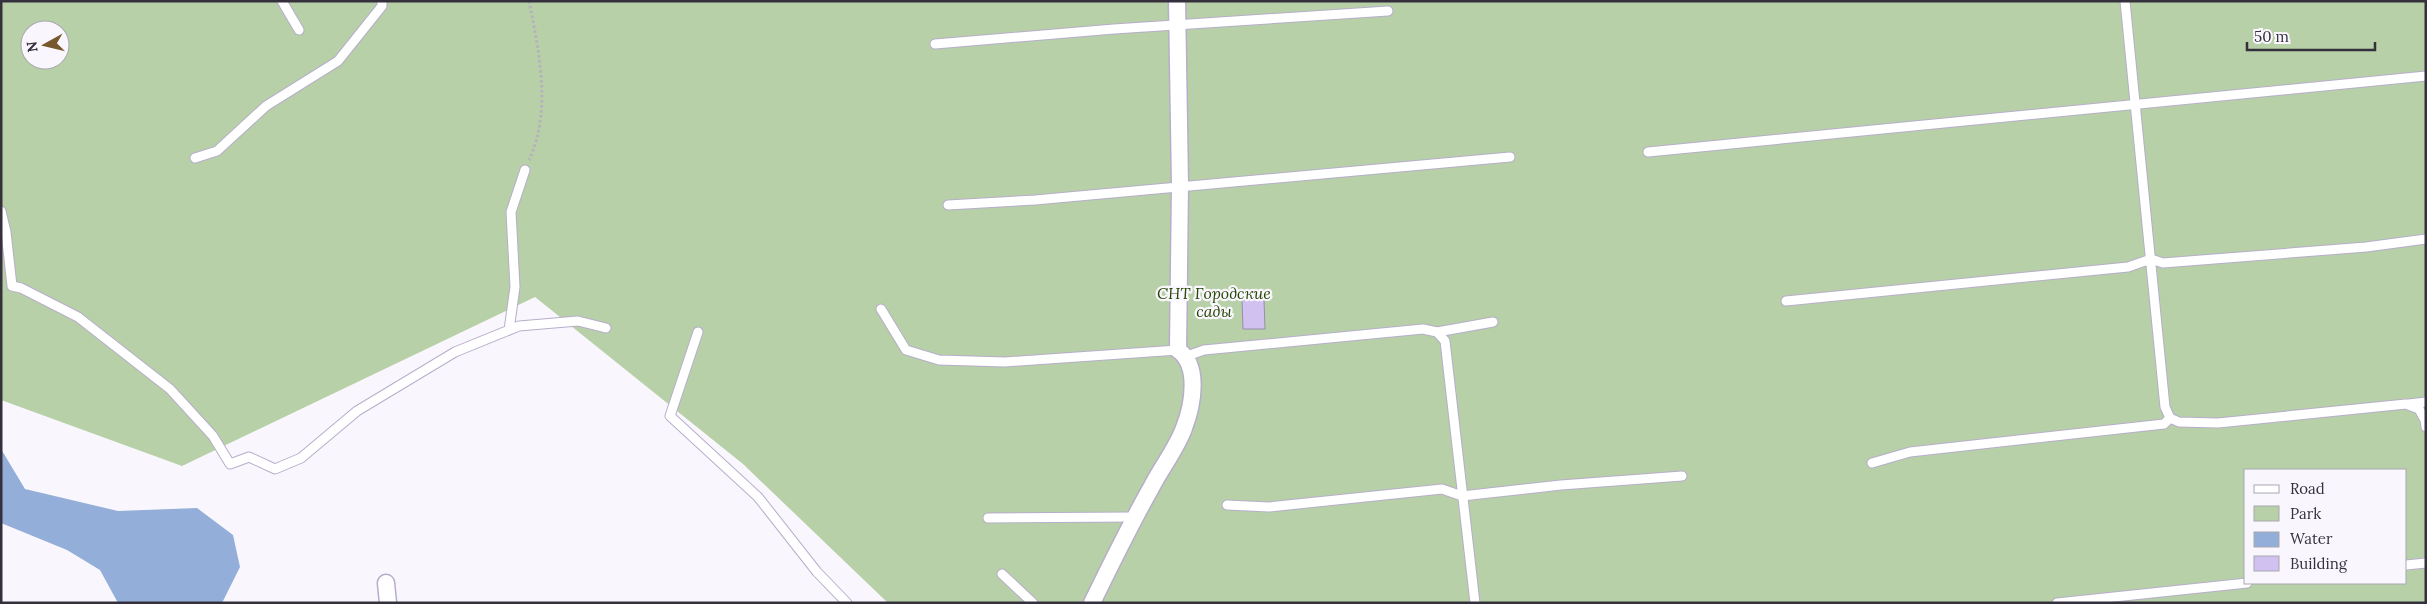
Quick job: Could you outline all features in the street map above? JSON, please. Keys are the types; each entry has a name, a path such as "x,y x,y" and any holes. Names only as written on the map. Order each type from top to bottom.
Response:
{"street":[{"path":"1092,603 1135,517 1184,428 1191,391 1192,368 1183,353 1177,1"},
{"path":"386,583 388,603"}],"lane":[{"path":"282,1 299,30"},
{"path":"195,158 217,151 266,106 338,61 382,6 382,1"},
{"path":"2125,1 2152,259 2165,407 2170,418 2179,422 2218,423 2426,402"},
{"path":"935,44 1177,24 1388,10"},
{"path":"1648,152 2426,76"},
{"path":"948,205 1035,200 1180,185 1510,157"},
{"path":"509,330 515,287 511,212 525,170"},
{"path":"1,211 6,232 12,286 21,288 78,317 170,389 213,436 230,464 249,457 275,468 301,458 357,411 399,384 455,352 519,326 578,320 606,328"},
{"path":"1786,301 2128,268 2152,259 2163,263 2366,247 2426,239"},
{"path":"881,309 906,350 939,360 1005,362 1183,353 1422,328 1437,332 1493,322"},
{"path":"698,332 670,416 758,497 817,572 848,603"},
{"path":"1437,332 1445,341 1475,603"},
{"path":"2406,404 2419,409 2425,420 2426,428"},
{"path":"1872,463 1910,452 2164,424 2170,418"},
{"path":"1227,505 1269,506 1442,489 1462,496 1561,485 1682,476"},
{"path":"988,518 1135,517"},
{"path":"2407,566 2426,563"},
{"path":"1002,574 1034,603"},
{"path":"2058,603 2244,583"}],"path":[{"path":"525,170 533,153 542,107 540,53 529,1"}],"green space":[{"name":"СНТ Городские сады","path":"1,1 2426,1 2426,603 888,603 743,464 535,297 182,466 1,400"}],"water":[{"path":"1,449 25,489 118,511 197,508 233,535 240,567 222,603 118,603 100,570 67,550 1,523"}],"building":[{"path":"1242,300 1264,300 1265,329 1243,329"}]}
